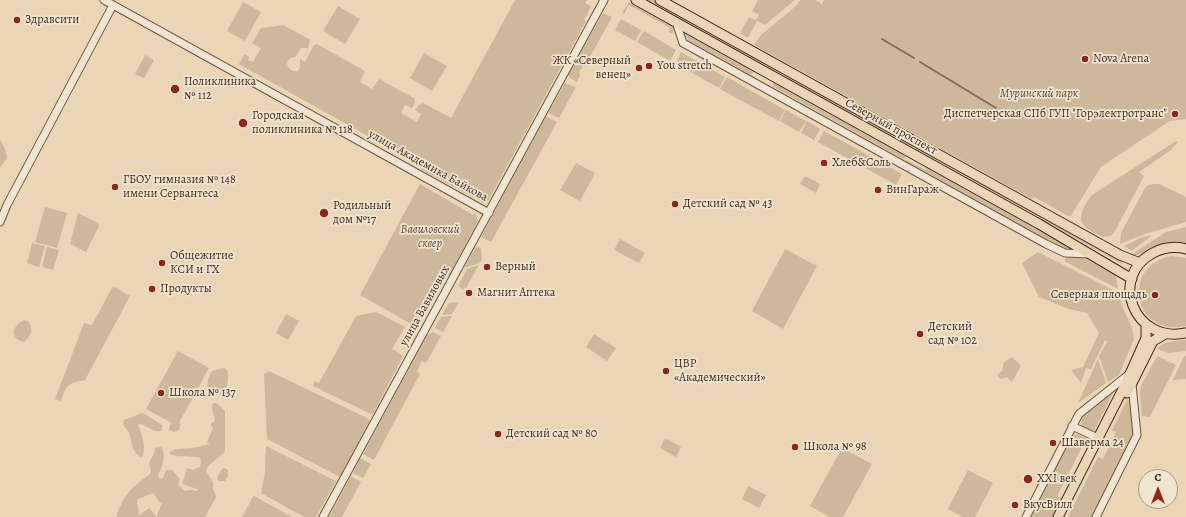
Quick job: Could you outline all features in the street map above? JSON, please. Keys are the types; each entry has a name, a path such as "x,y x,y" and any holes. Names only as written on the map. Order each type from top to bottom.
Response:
{"main road":[{"name":"Северный проспект","path":"636,0 1039,224 1132,279"},
{"name":"Северный проспект","path":"660,0 1128,259 1140,263"},
{"path":"1184,248 1158,250 1148,256 1140,263 1132,279 1130,292 1132,304 1137,316 1146,325 1165,334 1172,335 1186,333"},
{"path":"1065,517 1130,380 1146,338 1146,325"},
{"path":"1058,517 1125,385 1130,380 1153,341 1165,334"}],"street":[{"name":"улица Академика Байкова","path":"104,0 489,213"},
{"name":"улица Вавиловых","path":"323,517 604,0"},
{"path":"0,222 7,205 113,5"},
{"path":"676,22 683,43 1059,251 1065,253 1088,254"},
{"path":"1026,517 1079,414 1130,380 1137,435 1096,517"},
{"path":"1072,426 1098,438"}],"green space":[{"path":"515,0 587,0 585,3 591,6 584,20 586,21 488,201 484,203 421,169 423,167 239,64 245,54 249,57 248,60 253,62 261,48 252,43 261,28 283,25 309,39 310,41 308,48 301,48 295,57 289,59 288,65 291,70 298,71 300,67 300,59 305,62 314,45 317,44 365,71 360,82 372,89 379,79 414,98 415,103 412,108 405,105 401,113 417,122 421,114 415,110 423,103 451,118"},
{"path":"646,0 653,0 914,145 912,148"},
{"path":"758,0 795,0 765,25 757,21 748,38 740,33 749,17 756,20 759,15 752,11"},
{"name":"Муринский парк","path":"800,0 815,0 822,4 824,0 1186,0 1186,119 1170,121 1101,167 1070,217 1034,197 1032,199 754,45 761,35 797,5"},
{"path":"243,2 261,12 245,41 227,31"},
{"path":"629,2 671,25 674,29 673,33 669,32 670,28 629,5 624,14 622,13"},
{"path":"338,6 360,19 345,44 323,31"},
{"path":"603,13 612,17 585,66 583,66 579,73 580,75 577,82 568,75"},
{"path":"621,19 641,30 635,41 615,30"},
{"path":"644,31 676,50 670,61 637,42"},
{"path":"685,32 754,71 751,75 689,41 684,33"},
{"path":"681,52 725,77 719,88 680,66 677,61"},
{"path":"424,53 447,66 432,91 410,78"},
{"path":"145,55 154,60 144,78 135,74"},
{"path":"727,77 785,110 779,121 720,89"},
{"path":"774,82 907,156 903,159 772,86"},
{"path":"565,83 576,87 559,118 548,113"},
{"path":"786,110 806,121 799,132 780,121"},
{"path":"546,116 557,122 491,242 481,237"},
{"path":"807,121 820,129 814,140 801,133"},
{"path":"824,131 902,174 896,185 818,142"},
{"path":"0,139 5,149 7,158 0,168"},
{"path":"1176,141 1178,142 1171,150 1139,172 1144,176 1114,233 1110,236 1103,237 1086,228 1081,220 1081,215 1092,195"},
{"path":"917,147 1123,261 1122,264 915,149"},
{"path":"907,160 925,170 927,167 1072,247 1072,250 1061,247 906,161"},
{"path":"576,163 595,173 580,201 560,190"},
{"path":"805,176 820,184 816,193 800,184"},
{"name":"Вавиловский сквер","path":"420,184 473,215 475,212 478,221 449,276 440,272 427,294 433,298 421,319 415,316 411,324 360,295"},
{"path":"1159,184 1186,197 1186,222 1148,233 1120,244 1121,233 1145,188 1148,185"},
{"path":"45,207 67,213 57,248 35,242"},
{"path":"78,213 98,223 99,226 86,252 70,244"},
{"path":"1186,227 1186,243 1166,243 1133,255 1135,252 1166,232"},
{"path":"1151,235 1132,251 1124,246 1140,238"},
{"path":"620,239 645,253 639,263 614,250"},
{"path":"32,243 45,246 39,267 27,263"},
{"path":"47,247 59,250 53,270 42,267"},
{"path":"475,248 481,248 482,259 480,263 464,268"},
{"path":"785,249 817,266 783,329 752,311"},
{"path":"1038,252 1119,293 1121,303 1132,328 1134,339 1119,375 1108,382 1099,356 1107,342 1105,340 1091,369 1086,368 1081,383 1071,370 1083,367 1099,333 1087,313 1069,309 1039,297 1022,263"},
{"path":"1171,256 1186,258 1186,326 1169,327 1155,322 1145,312 1140,300 1139,286 1144,273 1155,263"},
{"path":"1066,258 1084,258 1116,275 1118,289 1064,261"},
{"path":"479,265 466,288 465,287 463,289 458,286 467,269"},
{"path":"113,286 130,296 85,380 68,386 61,401 55,399 84,323 92,325"},
{"path":"459,302 452,314 442,315 449,303"},
{"path":"376,312 405,327 392,349 403,356 373,414 313,386 315,381 319,383 356,316"},
{"path":"286,314 299,321 288,340 276,333"},
{"path":"452,316 443,332 435,328 441,317"},
{"path":"24,320 28,321 30,324 31,332 24,342 16,338 14,332 17,325"},
{"path":"433,332 441,336 426,363 422,361 417,371 420,374 374,460 363,454 427,335"},
{"path":"594,334 616,348 607,361 586,347"},
{"path":"1186,340 1186,351 1168,353 1157,349 1167,342"},
{"path":"178,351 209,368 179,423 181,424 179,430 174,432 169,430 172,423 146,409"},
{"path":"1157,356 1176,365 1150,417 1142,416 1140,394 1141,386"},
{"path":"1184,356 1186,356 1186,379 1173,380"},
{"path":"1012,357 1021,366 1012,382 1007,377 1001,379 997,375 1002,371 1004,362"},
{"path":"1098,359 1106,383 1078,403"},
{"path":"224,368 227,370 228,375 225,390 221,394 212,395 208,389 209,377 212,371"},
{"path":"269,371 367,418 370,421 340,477 267,439 264,374"},
{"path":"1114,391 1094,431 1082,427 1081,418 1083,415"},
{"path":"1127,400 1131,401 1133,433 1092,517 1068,517 1098,457 1103,459 1116,432 1112,430"},
{"path":"217,403 225,411 225,451 212,462 206,471 213,482 216,497 205,517 116,517 125,497 138,483 150,474 151,471 149,462 154,454 155,448 161,447 164,455 158,477 160,479 163,478 166,470 172,470 180,479 178,484 185,491 197,491 199,484 197,489 182,484 187,468 193,470 200,467 200,458 174,455 170,454 170,452 176,449 193,448 210,444 207,442 213,428 211,423 214,422 212,405","holes":["153,493 162,504 157,517 149,508 139,515 138,499"]},
{"path":"142,413 162,425 162,431 154,430 140,424 138,425 144,444 144,452 143,456 141,457 137,455 133,449 130,435 123,423 124,420"},
{"path":"1077,434 1088,439 1087,445 1084,443 1057,496 1063,499 1054,517 1031,517 1072,436"},
{"path":"665,438 681,447 676,457 660,448"},
{"path":"266,446 336,481 316,517 304,517 261,493 265,472"},
{"path":"842,448 872,464 843,517 830,517 810,506"},
{"path":"360,458 371,464 363,478 353,473"},
{"path":"224,468 228,470 228,476 225,481 218,481 217,478"},
{"path":"968,470 993,483 975,517 963,517 948,509"},
{"path":"351,476 361,482 342,517 329,517"},
{"path":"748,486 766,495 759,508 742,499"},
{"path":"254,496 292,517 242,517"}],"waterway":[{"path":"882,39 914,58"},
{"path":"920,62 996,108"}],"place":[{"name":"Здравсити","path":"17,20"},
{"name":"Nova Arena","path":"1085,59"},
{"name":"You stretch","path":"649,66"},
{"name":"ЖК «Северный венец»","path":"639,68"},
{"name":"Поликлиника № 112","path":"175,89"},
{"name":"Диспетчерская СПб ГУП \"Горэлектротранс\"","path":"1175,114"},
{"name":"Городская поликлиника № 118","path":"243,123"},
{"name":"Хлеб&Соль","path":"824,163"},
{"name":"ГБОУ гимназия № 148 имени Сервантеса","path":"115,187"},
{"name":"ВинГараж","path":"878,190"},
{"name":"Детский сад № 43","path":"675,204"},
{"name":"Родильный дом №17","path":"324,213"},
{"name":"Общежитие КСИ и ГХ","path":"162,263"},
{"name":"Верный","path":"487,267"},
{"name":"Продукты","path":"152,289"},
{"name":"Магнит Аптека","path":"469,293"},
{"name":"Северная площадь","path":"1155,295"},
{"name":"Детский сад № 102","path":"920,334"},
{"name":"ЦВР «Академический»","path":"666,371"},
{"name":"Школа № 137","path":"161,393"},
{"name":"Детский сад № 80","path":"498,434"},
{"name":"Шаверма 24","path":"1053,443"},
{"name":"Школа № 98","path":"795,447"},
{"name":"XXI век","path":"1028,479"},
{"name":"ВкусВилл","path":"1015,505"}]}
